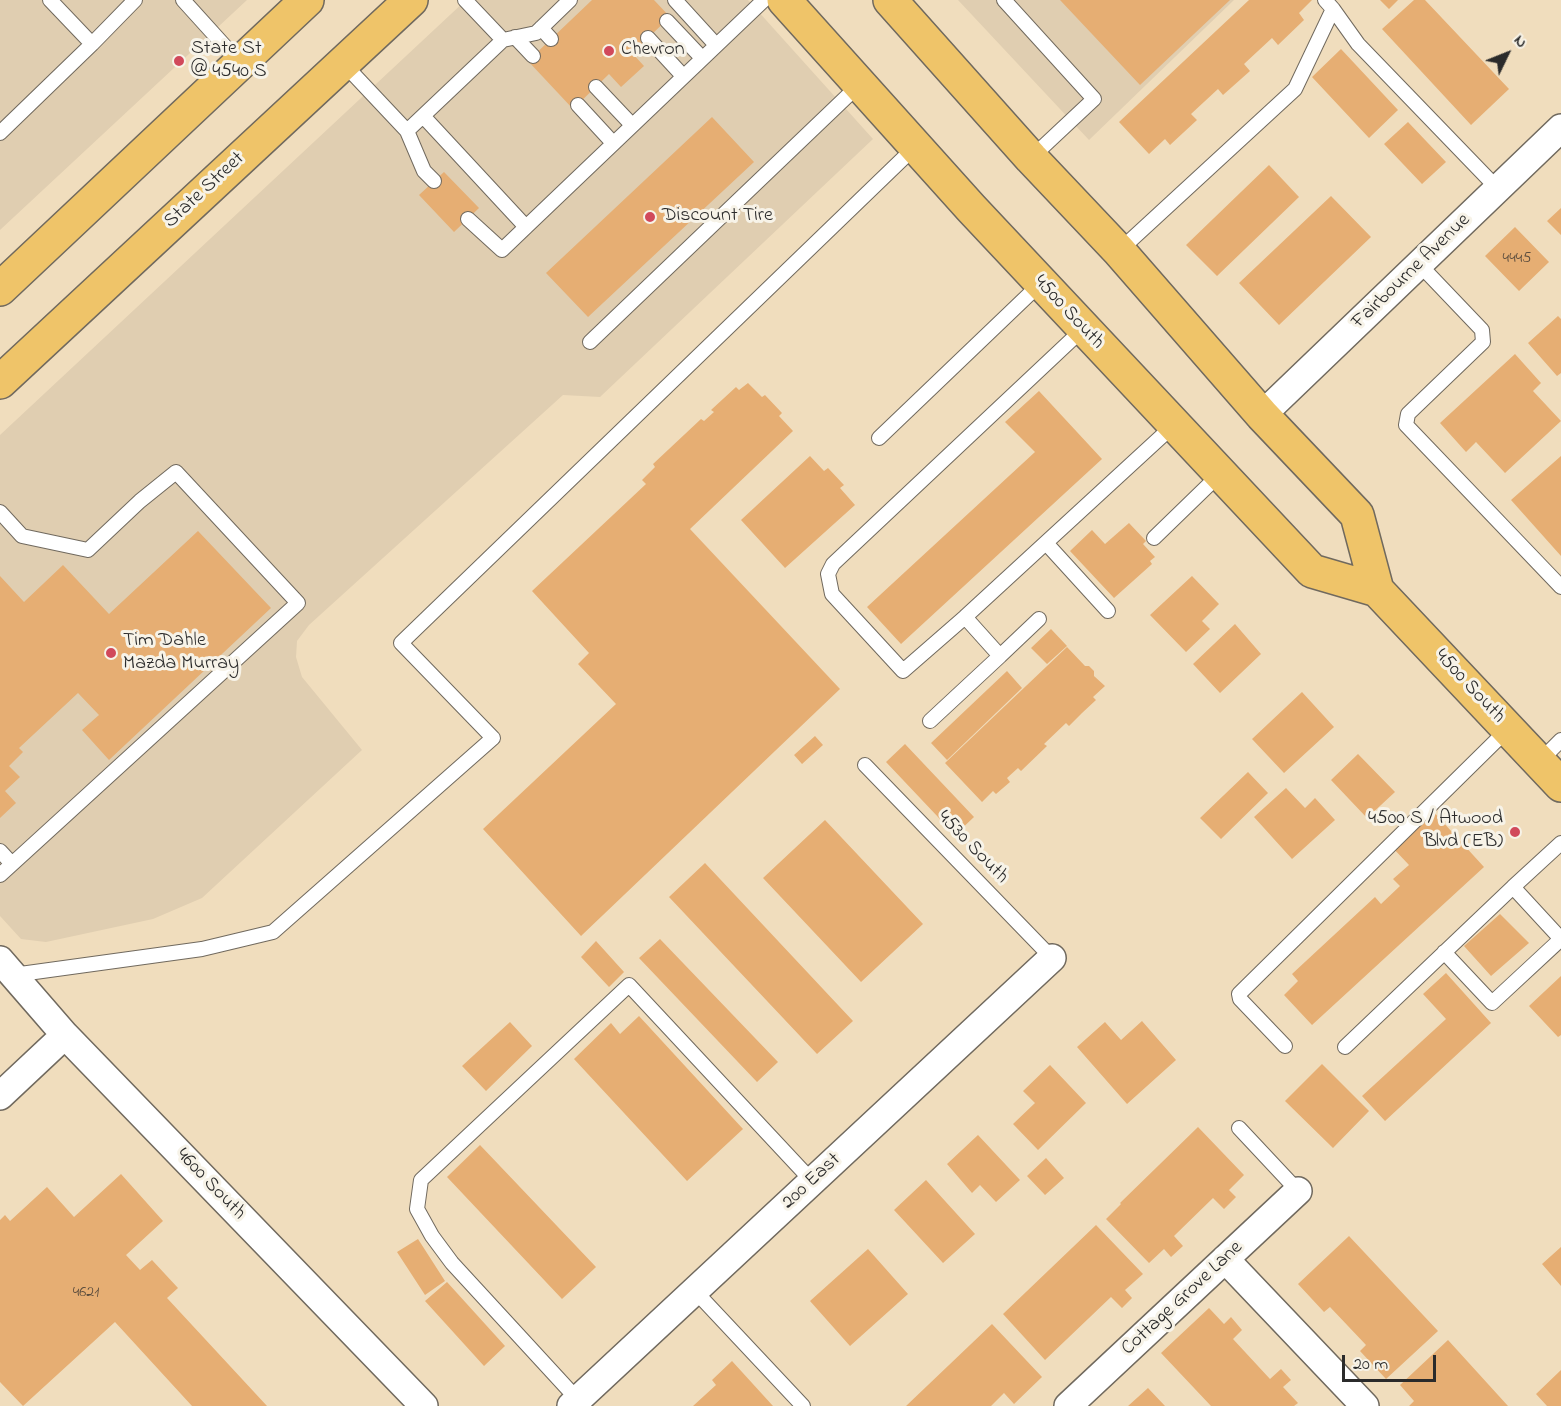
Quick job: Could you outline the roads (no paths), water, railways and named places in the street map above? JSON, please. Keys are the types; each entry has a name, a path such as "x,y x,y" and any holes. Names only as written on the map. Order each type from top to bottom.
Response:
{"main road":[{"path":"0,289 307,0"},
{"name":"State Street","path":"0,382 411,0"},
{"name":"4500 South","path":"784,0 1083,329 1312,571 1377,590"},
{"name":"4500 South","path":"890,0 1031,158 1119,251 1262,415 1357,515 1377,590 1508,729 1554,762"}],"street":[{"name":"Fairbourne Avenue","path":"1262,415 1561,128"},
{"name":"200 East","path":"575,1403 1052,958"},
{"name":"4600 South","path":"6,968 65,1035 424,1406"},
{"path":"0,1096 65,1035"},
{"name":"Cottage Grove Lane","path":"1068,1406 1298,1191"},
{"path":"1225,1259 1365,1406"}],"lane":[{"path":"50,0 92,44"},
{"path":"0,133 135,0"},
{"path":"183,0 240,63"},
{"path":"465,0 533,56"},
{"path":"407,131 509,38 536,33 570,0"},
{"path":"675,0 716,45"},
{"path":"468,219 502,250 764,0"},
{"path":"1004,0 1094,99 1031,158"},
{"path":"1329,5 1358,44 1498,189"},
{"path":"1119,251 1295,89 1329,5"},
{"path":"667,21 702,58"},
{"path":"541,28 551,39"},
{"path":"648,38 683,76"},
{"path":"343,63 407,131 424,171 434,182"},
{"path":"590,342 860,84"},
{"path":"597,87 632,125"},
{"path":"578,105 613,143"},
{"path":"423,116 526,227"},
{"path":"6,968 202,950 273,932 493,738 401,643 916,147"},
{"path":"1419,264 1482,330 1483,342 1408,414 1406,425 1561,587"},
{"path":"879,438 1041,283"},
{"path":"1083,329 833,564 828,574 832,594 903,671 1175,424"},
{"path":"0,512 22,536 88,550 140,501 176,472 298,603 0,875"},
{"path":"1154,538 1221,473"},
{"path":"1046,543 1108,611"},
{"path":"965,617 1000,656"},
{"path":"930,721 1039,618"},
{"path":"1285,1046 1240,999 1239,994 1508,729"},
{"name":"4530 South","path":"865,765 1052,958"},
{"path":"1345,1047 1561,843"},
{"path":"0,851 12,864"},
{"path":"1444,952 1492,1003 1561,939 1513,887"},
{"path":"575,1403 452,1263 432,1236 417,1209 418,1195 421,1180 620,993 629,985 812,1181"},
{"path":"1239,1128 1298,1191"},
{"path":"695,1291 803,1406"}],"place":[{"name":"Chevron","path":"609,51"},
{"name":"State St @ 4540 S","path":"179,61"},
{"name":"Discount Tire","path":"650,217"},
{"name":"Tim Dahle Mazda Murray","path":"111,653"},
{"name":"4500 S / Atwood Blvd (EB)","path":"1515,832"}]}
